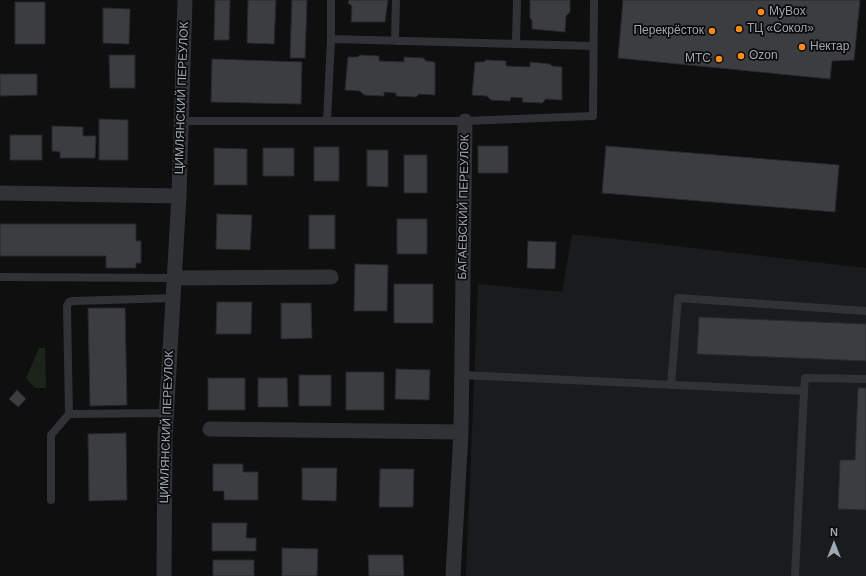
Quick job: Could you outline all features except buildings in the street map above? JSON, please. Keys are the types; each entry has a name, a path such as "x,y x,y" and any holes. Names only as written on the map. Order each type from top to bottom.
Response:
{"street":[{"name":"ЦИМЛЯНСКИЙ ПЕРЕУЛОК","path":"164,576 166,413 179,196 185,0"},
{"name":"БАГАЕВСКИЙ ПЕРЕУЛОК","path":"453,576 461,432 465,120"},
{"path":"0,193 179,196"},
{"path":"174,278 331,277"},
{"path":"210,429 461,432"}],"lane":[{"path":"327,121 331,39 331,0"},
{"path":"395,40 396,0"},
{"path":"516,44 517,0"},
{"path":"465,120 592,116 594,0"},
{"path":"331,39 593,46"},
{"name":"БАГАЕВСКИЙ ПЕРЕУЛОК","path":"182,121 465,120"},
{"path":"0,277 174,278"},
{"path":"51,500 51,435 69,414 67,306 69,302 173,298"},
{"path":"671,385 678,298 866,311"},
{"path":"462,375 804,391"},
{"path":"795,576 804,378 866,379"},
{"path":"69,414 166,413"}],"shaded area":[{"path":"572,234 866,268 866,576 466,576 478,284 562,292"},
{"path":"39,348 45,348 46,388 35,388 26,378"}],"place":[{"name":"MyBox","path":"761,12"},
{"name":"ТЦ «Сокол»","path":"739,29"},
{"name":"Перекрёсток","path":"712,31"},
{"name":"Нектар","path":"802,47"},
{"name":"Ozon","path":"741,56"},
{"name":"МТС","path":"719,59"}]}
